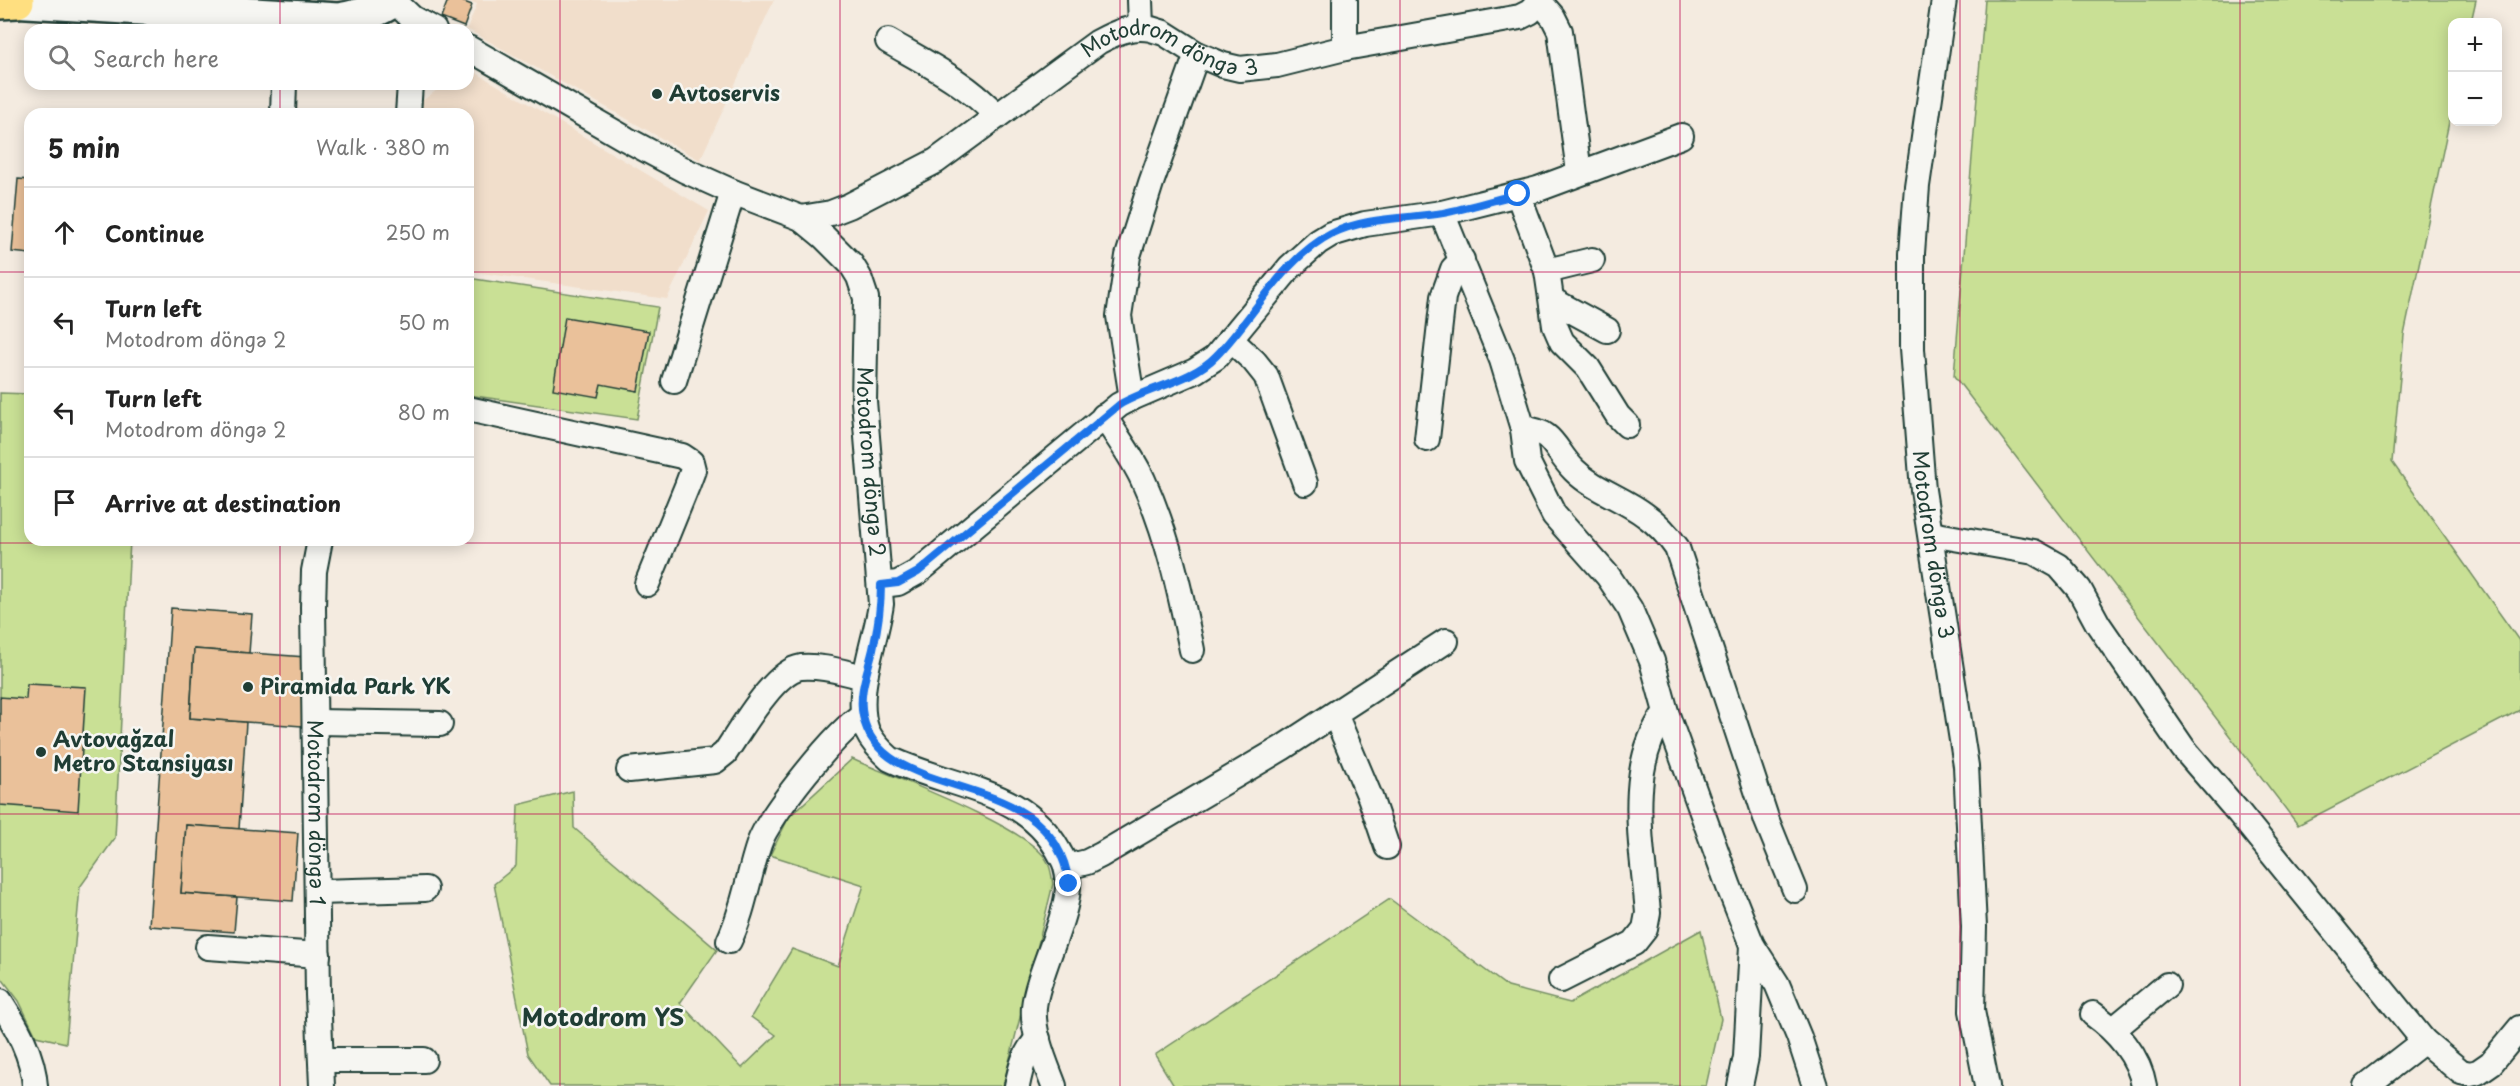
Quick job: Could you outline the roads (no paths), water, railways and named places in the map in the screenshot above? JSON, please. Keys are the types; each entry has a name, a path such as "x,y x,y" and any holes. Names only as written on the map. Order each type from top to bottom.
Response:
{"highway":[{"path":"0,2 17,1"}],"main road":[{"path":"11,0 286,24 358,18 380,10 403,12"}],"street":[{"path":"1345,0 1345,48"},
{"name":"Motodrom döngə 3","path":"1944,0 1917,186 1912,253 1912,349 1923,490 1932,534 1966,766 1974,927 1972,1011 1988,1086"},
{"path":"1136,1 1141,27"},
{"path":"1541,1 1560,31 1579,172"},
{"name":"Motodrom döngə 3","path":"801,218 831,213 936,161 1098,42 1117,32 1141,27 1164,33 1197,54 1223,65 1252,68 1277,65 1345,48 1520,17 1530,12 1541,1"},
{"path":"403,12 424,24"},
{"path":"888,40 966,87 997,116"},
{"name":"Motodrom döngə 2","path":"474,51 684,170 801,218 851,264 864,289 866,448 881,585 879,624 862,697 863,715 868,732 875,744 890,759 1014,806 1037,823 1053,841 1066,867 1069,884 1067,900 1038,985 1034,1009 1038,1039 1054,1086"},
{"path":"1131,398 1119,316 1128,256 1151,183 1197,54"},
{"path":"283,108 284,90"},
{"path":"408,108 410,90"},
{"path":"881,585 898,583 918,572 1104,416 1131,398 1195,371 1215,358 1290,267 1318,242 1331,234 1365,224 1442,213 1518,194 1681,136"},
{"path":"674,381 733,192"},
{"path":"1518,194 1547,271 1555,326 1562,342 1588,368 1617,416 1628,425"},
{"path":"1442,213 1502,360 1523,429 1527,461 1554,515 1608,576 1630,609 1652,661 1666,712 1752,945 1777,984 1799,1037 1815,1086"},
{"path":"1428,439 1443,297 1453,269 1462,260"},
{"path":"1547,271 1592,260"},
{"path":"1552,300 1607,330"},
{"path":"1230,339 1254,361 1266,376 1305,483"},
{"path":"474,410 682,456 691,462 693,470 646,584"},
{"path":"1104,416 1142,478 1167,539 1192,650"},
{"path":"1523,429 1537,429 1547,434 1573,469 1585,480 1644,513 1666,532 1677,548 1684,563 1767,821 1795,890"},
{"path":"1932,534 2034,552 2059,566 2079,589 2098,624 2183,748 2239,813 2424,1041 2461,1072 2470,1074 2478,1072 2491,1063 2520,1028"},
{"name":"Motodrom döngə 1","path":"319,546 314,572 313,607 322,1086"},
{"path":"1066,867 1087,862 1101,855 1335,714 1446,641"},
{"path":"629,770 715,761 725,753 777,681 798,668 813,667 865,677"},
{"path":"1561,980 1634,943 1645,929 1648,913 1640,795 1648,745 1656,726 1666,712"},
{"path":"1335,714 1370,797 1387,847"},
{"path":"729,941 740,918 764,830 846,726 863,715"},
{"path":"316,722 440,724"},
{"path":"318,892 425,889"},
{"path":"1740,1086 1746,1057 1752,945"},
{"path":"208,947 318,955"},
{"path":"2114,1029 2167,985"},
{"path":"0,1001 29,1056 35,1086"},
{"path":"2093,1014 2114,1029 2142,1072 2144,1086"},
{"path":"1017,1086 1022,1062 1029,1048 1038,1039"},
{"path":"2366,1086 2424,1041"},
{"path":"321,1060 424,1060"}],"place":[{"name":"Avtoservis","path":"657,94"},
{"name":"Piramida Park YK","path":"248,687"},
{"name":"Avtovağzal Metro Stansiyası","path":"41,752"}],"district":[{"name":"Motodrom YS","path":"603,1018"}]}
